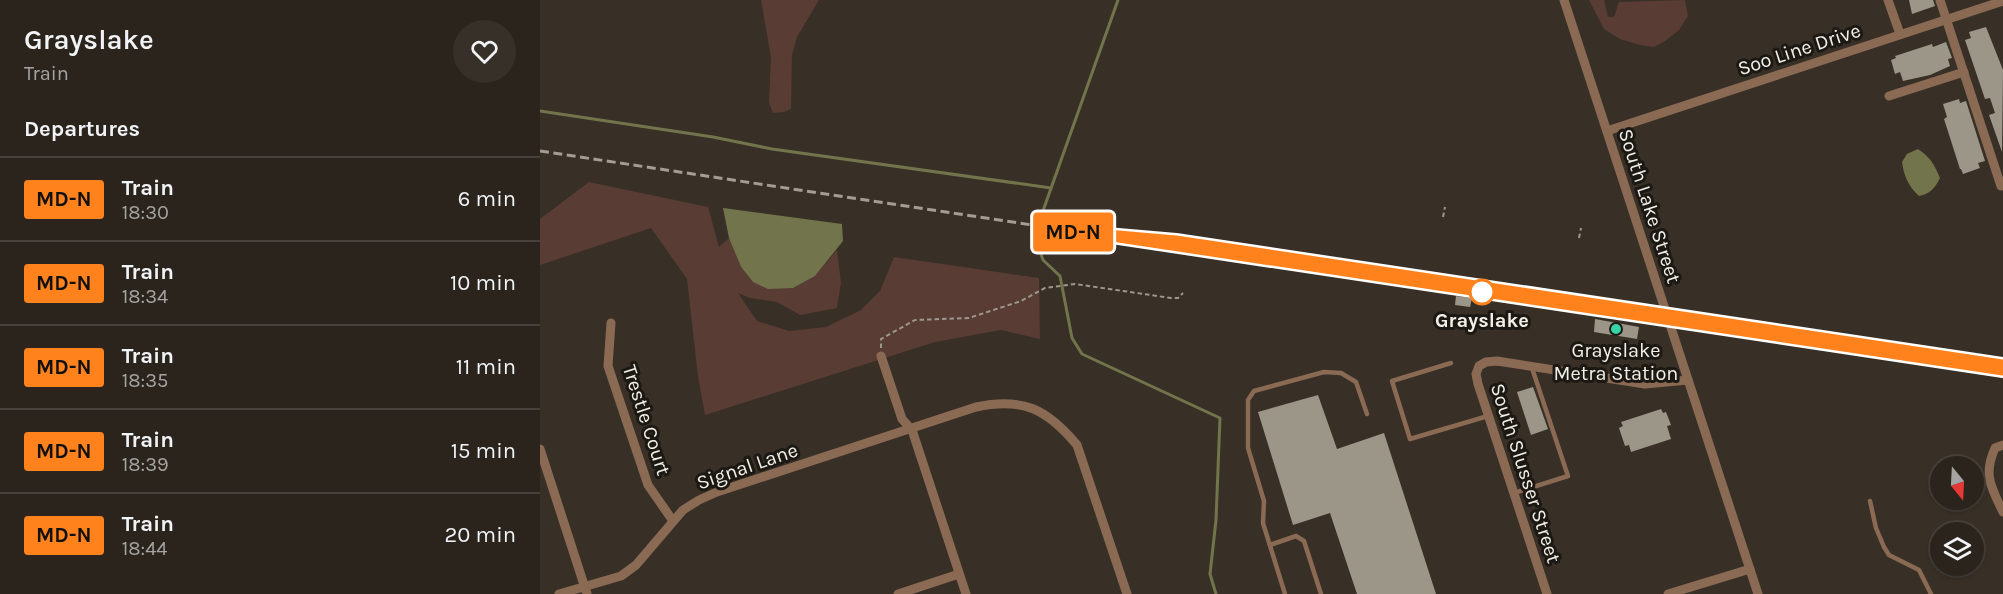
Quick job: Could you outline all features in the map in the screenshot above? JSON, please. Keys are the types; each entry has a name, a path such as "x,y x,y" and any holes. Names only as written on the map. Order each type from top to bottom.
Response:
{"street":[{"name":"South Lake Street","path":"1564,0 1758,594"},
{"path":"1888,0 1900,34"},
{"path":"1940,0 2001,186"},
{"name":"Soo Line Drive","path":"1607,131 2003,2"},
{"path":"1889,96 1964,72"},
{"name":"Trestle Court","path":"611,323 608,366 648,485 673,521"},
{"path":"881,356 902,419 912,430 966,594"},
{"name":"South Slusser Street","path":"1532,366 1497,361 1486,362 1479,366 1476,374 1547,594"},
{"path":"1532,366 1645,384 1688,380"},
{"name":"Signal Lane","path":"559,594 585,590 621,576 636,565 684,510 717,492 912,430 976,407 1011,403 1026,405 1040,411 1055,421 1077,445 1127,594"},
{"path":"2003,445 1995,448 1988,463 1989,483 2003,512"},
{"path":"540,449 585,590"},
{"path":"1668,594 1750,569"},
{"path":"898,594 959,574"}],"lane":[{"path":"1451,363 1392,381 1410,439 1488,416"},
{"path":"1514,493 1568,476 1532,366"},
{"path":"1285,594 1263,523 1264,501 1248,448 1248,400 1254,391 1324,372 1341,373 1356,382 1367,414"},
{"path":"1870,501 1876,528 1884,547 1890,555 1919,570 1931,594"},
{"path":"1270,545 1296,536 1304,541 1321,594"}],"path":[{"path":"1443,217 1445,207"},
{"path":"1579,238 1581,228"},
{"path":"881,356 881,339 915,320 969,318 1021,301 1045,288 1075,284 1165,298 1178,298 1183,293"}],"shaded area":[{"path":"761,0 819,0 797,37 792,55 791,109 784,112 773,113 769,102 771,57"},
{"path":"1589,0 1604,0 1608,17 1614,17 1619,2 1685,0 1688,16 1679,30 1665,41 1654,47 1640,45 1620,39 1604,29"},
{"path":"1918,149 1931,161 1940,178 1932,190 1919,196 1907,180 1902,162 1907,154"},
{"path":"589,182 708,207 719,247 729,238 741,267 753,282 793,288 815,276 837,250 841,283 837,308 800,315 777,302 750,298 738,293 757,321 789,331 826,327 861,310 880,291 894,257 1039,278 1040,339 1001,330 935,342 705,415 698,376 687,279 651,228 540,265 540,219"},
{"path":"723,208 842,224 843,241 815,276 793,288 768,289 753,282 741,267 729,238"}],"building":[{"path":"1909,0 1933,0 1935,6 1912,14"},
{"path":"1986,27 2003,70 2002,152 1989,115 1995,113 1990,98 1985,99 1965,40 1971,38 1969,32"},
{"path":"1946,42 1952,58 1948,59 1950,66 1930,75 1903,81 1900,72 1895,74 1891,60 1896,58 1895,56"},
{"path":"1959,99 1960,103 1966,101 1985,161 1978,163 1980,168 1963,174 1944,119 1947,117 1943,104"},
{"path":"1456,296 1472,298 1470,307 1455,305"},
{"name":"Grayslake Metra Station","path":"1595,319 1639,327 1637,339 1594,332"},
{"path":"1533,387 1548,429 1531,435 1517,392"},
{"path":"1318,395 1337,449 1384,433 1436,594 1357,594 1330,513 1293,525 1258,412"},
{"path":"1661,409 1663,413 1666,412 1671,425 1667,426 1671,439 1631,452 1629,445 1625,446 1619,428 1623,426 1621,422"}],"waterway":[{"path":"1118,0 1044,208 1036,240 1043,260 1060,276 1072,338 1082,354 1220,418 1216,520 1210,574 1216,594"},
{"path":"540,111 713,137 772,149 1051,188"}],"railway":[{"path":"540,151 2003,371"}],"train":[{"name":"MD-N","path":"2003,364 1176,240 1072,231 2003,371"}],"place":[{"name":"Grayslake","path":"1482,292"},
{"name":"Grayslake Metra Station","path":"1616,329"}]}
